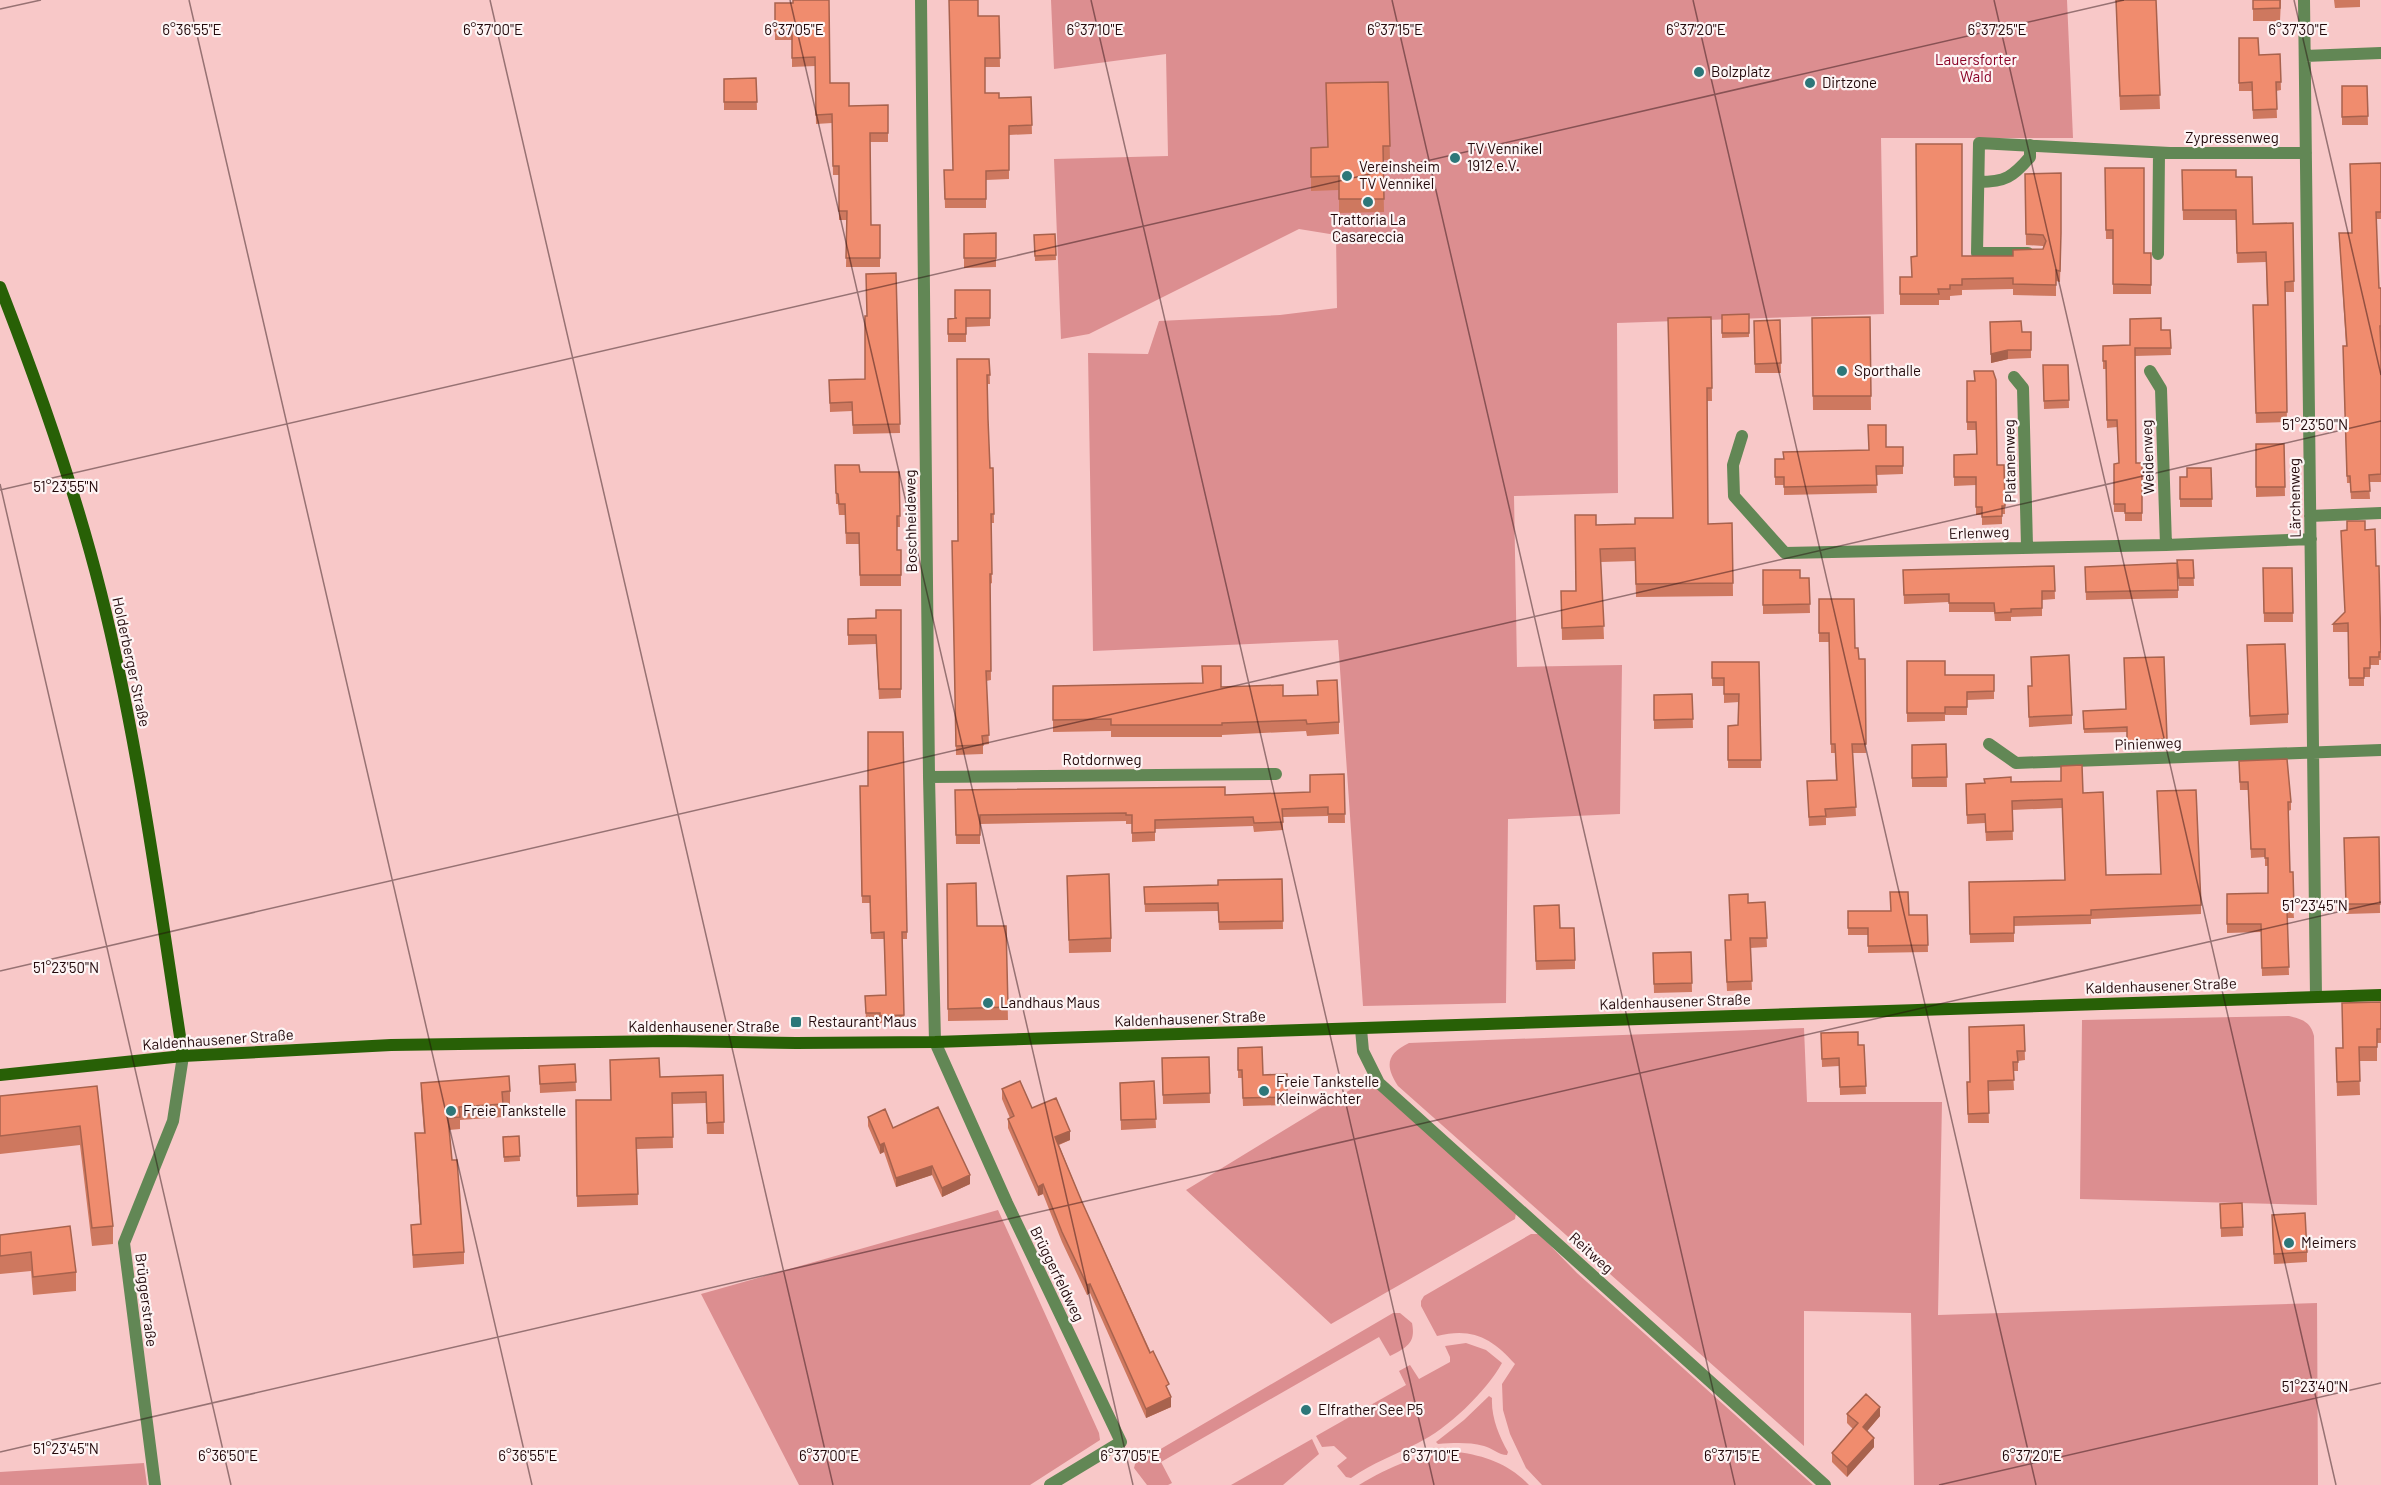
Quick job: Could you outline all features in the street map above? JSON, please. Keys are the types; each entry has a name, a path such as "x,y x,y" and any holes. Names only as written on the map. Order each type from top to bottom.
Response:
{"main road":[{"name":"Holderberger Straße","path":"0,287 42,400 73,494 101,592 129,724 183,1056"},
{"name":"Kaldenhausener Straße","path":"0,1075 183,1056 391,1045 513,1042 935,1042 2381,995"}],"street":[{"name":"Boschheideweg","path":"921,0 928,777 935,1042"},
{"name":"Lärchenweg","path":"2304,0 2316,997"},
{"path":"2305,56 2381,53"},
{"name":"Zypressenweg","path":"2038,253 1977,253 1979,143 2158,153 2306,153"},
{"path":"1979,182 1998,182 2018,171 2030,157 2030,145"},
{"path":"2158,153 2158,254"},
{"name":"Weidenweg","path":"2150,371 2161,389 2166,545"},
{"name":"Platanenweg","path":"2014,378 2023,388 2027,546"},
{"name":"Erlenweg","path":"1742,436 1733,465 1734,496 1785,553 2027,546 2166,545 2311,539"},
{"path":"2310,516 2381,513"},
{"name":"Pinienweg","path":"1989,744 2016,763 2381,750"},
{"name":"Rotdornweg","path":"928,777 1276,774"},
{"name":"Reitweg","path":"1361,1029 1363,1051 1379,1083 1825,1485"},
{"name":"Brüggerfeldweg","path":"935,1042 1007,1203 1121,1442 1050,1485"},
{"name":"Brüggerstraße","path":"155,1485 124,1244 173,1121 183,1056"}],"green space":[{"name":"Lauersforter Wald","path":"1051,0 2067,0 2073,138 1881,138 1884,314 1617,323 1618,493 1514,496 1517,667 1622,665 1620,814 1508,819 1506,1003 1363,1006 1338,640 1093,651 1088,353 1148,354 1159,321 1280,315 1337,308 1336,235 1299,229 1089,334 1061,339 1054,159 1168,156 1166,54 1054,69"},
{"path":"2289,1016 2305,1022 2311,1027 2314,1036 2317,1205 2080,1199 2082,1020"},
{"path":"1804,1028 1807,1102 1942,1102 1938,1315 2317,1303 2318,1485 1914,1485 1911,1313 1804,1311 1804,1446 1398,1086 1390,1067 1392,1056 1409,1043"},
{"path":"1368,1079 1516,1213 1515,1219 1331,1324 1186,1190"},
{"path":"998,1210 1099,1433 1100,1440 1030,1485 799,1485 701,1294"},
{"path":"1531,1234 1539,1234 1577,1273 1813,1485 1542,1485 1526,1468 1510,1434 1503,1410 1502,1384 1515,1364 1498,1347 1480,1337 1461,1333 1437,1336 1421,1306 1424,1296"},
{"path":"1393,1313 1400,1313 1412,1323 1411,1340 1401,1350 1390,1356 1379,1337 1161,1462 1172,1483 1168,1485 1147,1485 1134,1468 1135,1464"},
{"path":"1466,1343 1486,1350 1502,1363 1486,1386 1465,1409 1429,1437 1375,1463 1351,1478 1346,1477 1337,1466 1347,1458 1334,1446 1322,1447 1316,1436 1406,1385 1399,1371 1410,1365 1419,1379 1450,1362 1445,1346"},
{"path":"1489,1396 1492,1398 1494,1419 1508,1452 1507,1455 1478,1445 1438,1444 1436,1442 1464,1420"},
{"path":"1312,1439 1319,1454 1283,1485 1231,1485"},
{"path":"1458,1452 1478,1456 1505,1466 1529,1485 1359,1485 1406,1462 1431,1455"},
{"path":"144,1463 147,1485 0,1485 0,1472"}],"building":[{"path":"793,0 829,0 830,83 849,83 849,106 888,105 888,133 870,133 871,225 880,225 880,258 846,258 847,211 839,211 839,166 833,166 832,114 816,115 815,57 792,58 792,31 775,31 775,3 793,3"},
{"path":"949,0 978,0 978,16 999,16 1000,58 985,58 985,93 999,93 999,98 1031,97 1032,125 1009,126 1009,170 986,171 986,199 945,199 944,170 953,170"},
{"path":"2116,0 2156,0 2160,95 2120,96"},
{"path":"2253,0 2280,0 2280,8 2253,9"},
{"path":"2239,38 2258,38 2259,55 2280,54 2281,82 2276,82 2277,109 2253,110 2252,82 2239,83"},
{"path":"756,78 757,102 724,102 724,79"},
{"path":"1388,82 1390,146 1383,146 1384,199 1339,199 1339,176 1311,177 1311,148 1328,147 1326,83"},
{"path":"2342,86 2367,86 2368,116 2342,117"},
{"path":"1916,144 1962,144 1962,256 2013,256 2013,250 2043,249 2046,241 2043,235 2026,234 2025,174 2061,173 2060,271 2056,270 2056,285 2013,284 2013,278 1962,279 1962,285 1950,285 1950,289 1938,289 1939,294 1900,294 1900,277 1912,277 1911,257 1917,256"},
{"path":"2381,163 2381,212 2376,212 2379,288 2381,288 2381,474 2369,475 2370,491 2351,492 2350,476 2347,476 2343,346 2347,346 2339,233 2352,233 2350,164"},
{"path":"2105,168 2144,168 2144,253 2151,253 2151,285 2113,284 2113,230 2106,230"},
{"path":"2182,170 2236,170 2236,177 2252,177 2253,224 2293,223 2294,281 2285,282 2287,412 2256,413 2253,305 2268,305 2266,252 2237,253 2236,210 2183,210"},
{"path":"996,233 996,258 964,258 964,234"},
{"path":"1055,234 1056,255 1035,256 1034,235"},
{"path":"896,273 900,424 853,425 852,402 830,403 829,380 865,379 866,274"},
{"path":"955,290 990,290 990,318 966,318 966,334 948,334 948,319 957,318 955,318"},
{"path":"1749,314 1749,333 1722,333 1722,315"},
{"path":"1711,317 1712,388 1707,388 1708,524 1732,523 1733,583 1636,584 1635,548 1600,549 1604,626 1562,628 1561,591 1576,591 1575,515 1596,515 1596,525 1635,524 1635,518 1673,518 1668,318"},
{"name":"Sporthalle","path":"1870,317 1871,396 1813,396 1812,318"},
{"path":"2161,318 2161,330 2170,330 2171,348 2135,348 2136,463 2142,463 2142,513 2125,513 2125,504 2114,504 2114,464 2119,463 2117,420 2107,420 2106,361 2103,361 2103,346 2130,345 2130,319"},
{"path":"1780,320 1781,363 1755,364 1754,321"},
{"path":"2021,321 2022,332 2031,332 2031,350 2008,350 1991,354 1990,322"},
{"path":"957,359 989,359 988,419 990,468 993,468 994,514 991,514 991,671 986,671 989,735 982,736 983,745 956,746 952,541 958,541"},
{"path":"2043,365 2068,365 2069,400 2044,401"},
{"path":"1974,371 1993,371 1996,380 1997,465 2004,465 2005,506 2002,506 2002,516 1982,517 1982,507 1976,507 1976,477 1954,477 1954,455 1977,454 1976,422 1967,422 1967,381 1975,381"},
{"path":"1868,425 1886,425 1886,447 1903,447 1903,466 1876,466 1877,485 1784,487 1784,477 1775,477 1775,459 1784,459 1783,452 1869,450"},
{"path":"2256,444 2284,444 2285,487 2256,487"},
{"path":"835,465 859,465 860,472 899,472 900,516 897,516 897,550 901,550 901,575 860,575 859,533 846,533 845,504 839,504 836,493"},
{"path":"2187,468 2211,468 2212,499 2180,499 2180,477 2187,477"},
{"path":"2347,521 2365,521 2365,530 2375,529 2376,566 2379,566 2381,652 2379,652 2379,657 2370,657 2370,668 2364,668 2364,678 2349,678 2348,623 2333,624 2345,612 2341,531 2347,530"},
{"path":"2177,560 2193,560 2194,578 2179,578"},
{"path":"2177,563 2178,590 2086,592 2085,567"},
{"path":"2054,566 2055,591 2042,591 2042,608 2011,609 2011,612 1995,613 1994,603 1949,603 1949,594 1904,595 1903,570"},
{"path":"2263,568 2292,568 2293,613 2264,613"},
{"path":"1763,570 1800,570 1800,578 1809,578 1810,604 1763,605"},
{"path":"1819,599 1854,599 1855,648 1858,648 1859,659 1865,659 1866,744 1852,744 1856,807 1825,809 1826,816 1809,817 1807,781 1837,780 1835,744 1831,744 1829,633 1819,633"},
{"path":"876,610 901,610 901,689 879,689 876,635 848,635 848,619 876,618"},
{"path":"2285,644 2288,714 2250,716 2247,645"},
{"path":"2069,655 2072,715 2029,717 2028,686 2032,686 2031,657"},
{"path":"2164,657 2167,739 2127,741 2127,727 2084,729 2083,711 2126,709 2124,658"},
{"path":"1907,661 1945,661 1945,675 1994,675 1994,691 1967,692 1967,707 1945,707 1945,713 1907,713"},
{"path":"1712,662 1759,662 1761,760 1728,760 1728,726 1738,725 1739,694 1724,694 1724,678 1712,678"},
{"path":"1202,666 1221,666 1221,687 1283,685 1283,696 1318,695 1317,681 1337,680 1339,722 1307,724 1306,720 1222,723 1222,725 1111,725 1111,719 1053,720 1053,686 1203,683"},
{"path":"1692,694 1693,719 1654,720 1654,695"},
{"path":"868,732 903,732 907,932 902,932 904,1015 880,1016 880,1013 866,1013 865,996 886,995 884,932 871,933 870,896 862,896 860,786 868,786"},
{"path":"1946,744 1947,777 1912,778 1912,745"},
{"path":"2287,759 2291,802 2288,802 2290,872 2293,872 2294,909 2287,910 2289,967 2262,968 2261,924 2227,924 2227,894 2268,893 2268,858 2265,858 2265,849 2251,849 2248,782 2240,782 2239,761"},
{"path":"2082,765 2083,793 2103,792 2106,875 2161,874 2157,791 2196,790 2201,905 2091,910 2091,915 2014,917 2014,933 1970,934 1969,882 2065,880 2062,799 2012,801 2013,831 1986,832 1985,814 1967,815 1966,784 1985,783 1984,779 2011,777 2011,782 2061,781 2061,766"},
{"path":"1344,774 1345,814 1328,814 1328,807 1282,809 1283,822 1254,823 1253,817 1155,820 1155,832 1132,833 1132,815 1126,815 1126,813 980,815 980,835 956,835 955,790 1225,787 1225,795 1310,792 1310,775"},
{"path":"2379,837 2380,904 2346,904 2344,838"},
{"path":"1109,874 1111,938 1069,940 1067,876"},
{"path":"1282,879 1283,921 1219,922 1218,903 1145,904 1144,887 1218,885 1218,880"},
{"path":"976,883 977,926 1006,926 1008,1007 948,1009 947,884"},
{"path":"1890,892 1908,892 1909,915 1927,915 1928,945 1868,946 1868,928 1848,928 1848,911 1891,911"},
{"path":"1748,894 1748,903 1765,902 1767,938 1750,938 1752,981 1727,982 1725,940 1731,940 1729,895"},
{"path":"1559,905 1560,928 1574,928 1575,960 1536,961 1534,906"},
{"path":"1691,952 1692,983 1654,984 1653,953"},
{"path":"2381,1002 2381,1029 2377,1029 2377,1047 2359,1047 2360,1081 2337,1082 2336,1048 2343,1048 2342,1003"},
{"path":"2024,1025 2025,1051 2017,1051 2018,1062 2013,1062 2014,1080 1988,1081 1989,1113 1968,1114 1969,1027"},
{"path":"1858,1032 1858,1045 1864,1045 1866,1086 1840,1087 1839,1058 1822,1059 1821,1033"},
{"path":"1262,1047 1263,1075 1287,1074 1287,1097 1243,1098 1242,1070 1238,1070 1238,1048"},
{"path":"1209,1057 1210,1093 1163,1095 1162,1058"},
{"path":"659,1058 660,1077 723,1075 724,1122 707,1123 706,1092 672,1093 673,1137 636,1138 638,1194 577,1196 576,1100 611,1100 610,1060"},
{"path":"575,1064 576,1082 540,1084 539,1066"},
{"path":"509,1076 510,1091 502,1092 503,1104 459,1107 460,1117 448,1118 452,1160 457,1160 464,1252 413,1255 411,1225 421,1224 415,1133 425,1133 421,1083"},
{"path":"1020,1081 1032,1108 1056,1098 1070,1131 1055,1137 1150,1353 1153,1351 1169,1384 1166,1386 1171,1397 1146,1409 1090,1284 1087,1285 1062,1232 1043,1184 1038,1187 1008,1119 1014,1116 1002,1089"},
{"path":"1154,1081 1156,1119 1121,1120 1120,1083"},
{"path":"97,1086 113,1226 92,1228 80,1126 0,1136 0,1096"},
{"path":"938,1107 970,1175 942,1188 932,1166 896,1178 884,1143 880,1145 868,1117 885,1109 893,1128"},
{"path":"519,1136 520,1156 504,1157 503,1137"},
{"path":"2242,1203 2243,1227 2221,1228 2220,1204"},
{"name":"Meimers","path":"2305,1213 2307,1252 2274,1254 2272,1215"},
{"path":"70,1226 76,1272 33,1277 31,1252 0,1256 0,1235"},
{"path":"1866,1394 1880,1407 1863,1427 1874,1438 1847,1467 1832,1453 1858,1423 1847,1414"}],"place":[{"name":"Bolzplatz","path":"1699,72"},
{"name":"Dirtzone","path":"1810,83"},
{"name":"TV Vennikel 1912 e.V.","path":"1455,158"},
{"name":"Vereinsheim TV Vennikel","path":"1347,176"},
{"name":"Trattoria La Casareccia","path":"1368,202"},
{"name":"Sporthalle","path":"1842,371"},
{"name":"Landhaus Maus","path":"988,1003"},
{"name":"Restaurant Maus","path":"796,1022"},
{"name":"Freie Tankstelle Kleinwächter","path":"1264,1091"},
{"name":"Freie Tankstelle","path":"451,1111"},
{"name":"Meimers","path":"2289,1243"},
{"name":"Elfrather See P5","path":"1306,1410"}]}
